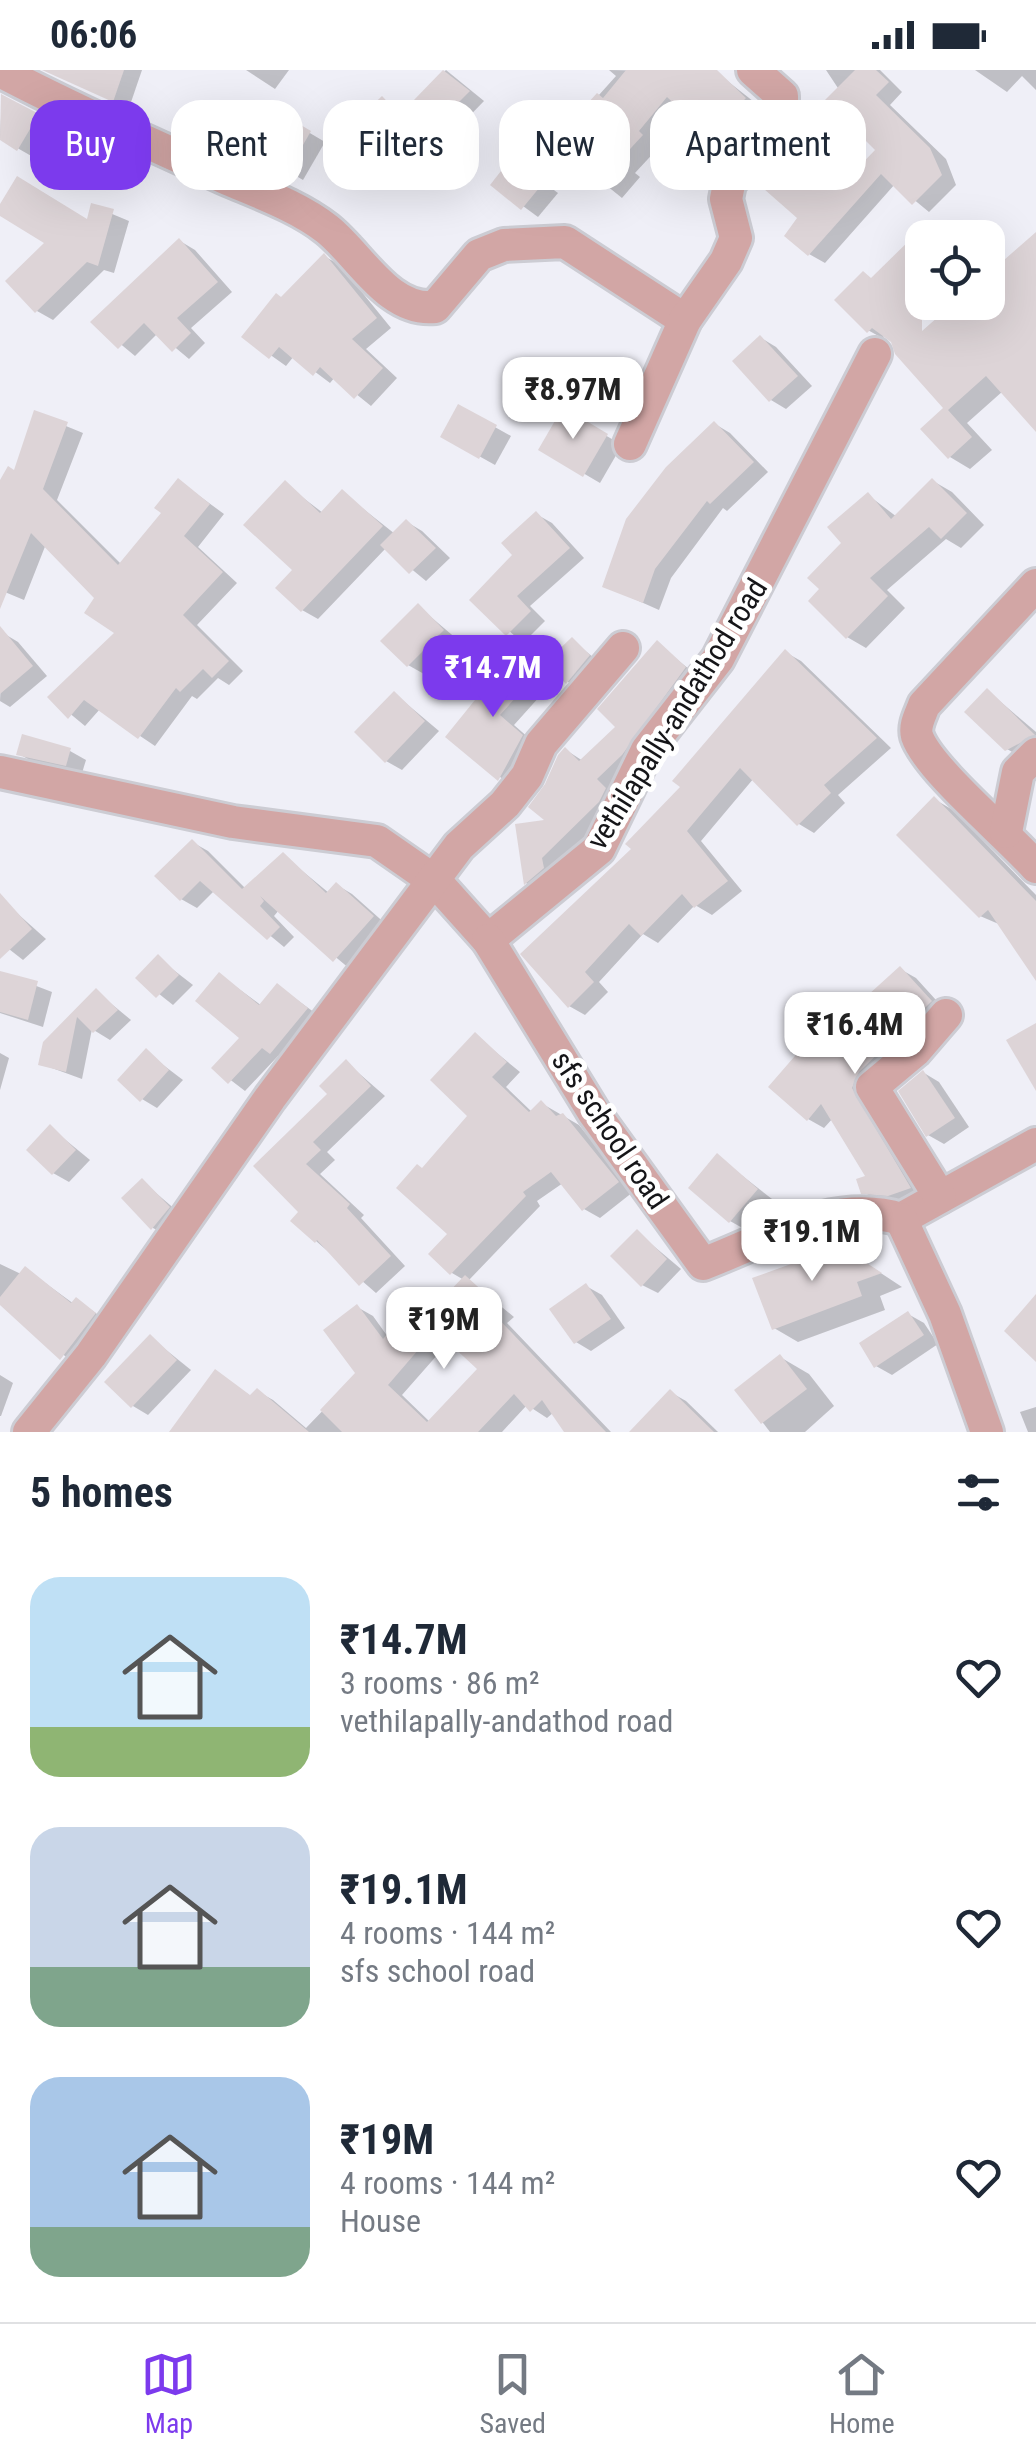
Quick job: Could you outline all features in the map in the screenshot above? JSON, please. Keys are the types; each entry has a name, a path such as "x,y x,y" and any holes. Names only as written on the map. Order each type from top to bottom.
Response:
{"street":[{"path":"630,444 685,320 726,261 736,238 726,199 729,184 782,106 782,96 753,70"},
{"path":"0,71 67,107 272,199 326,228 392,294 417,309 435,307 479,255 504,245 565,242 685,320"},
{"name":"vethilapally-andathod road","path":"488,940 599,849 647,750 718,659 875,354"},
{"path":"1036,585 924,705 916,724 917,736 938,766 1036,867"},
{"path":"29,1432 131,1300 270,1098 460,846 506,804 527,776 542,744 623,648"},
{"path":"1006,832 1018,772 1036,754"},
{"path":"0,772 233,822 377,841 436,882 488,940"},
{"name":"sfs school road","path":"488,940 594,1113 703,1264 836,1213 872,1210 900,1218"},
{"path":"940,1197 872,1087 915,1051 946,1014"},
{"path":"987,1432 944,1314 900,1218 1036,1144"}],"building":[{"path":"42,70 124,70 114,100"},
{"path":"443,70 470,91 461,100 414,100"},
{"path":"626,70 717,70 746,98 650,100 650,118 639,131 643,135 630,149 630,100 591,100 597,93 603,98"},
{"path":"855,70 876,70 889,82 876,95 930,148 942,175 912,205 881,174 808,256 784,236 797,218 765,190 866,190 866,159 875,150 866,141 866,100 825,100"},
{"path":"1,94 30,109 30,129 17,151 0,140"},
{"path":"303,126 311,131 303,145"},
{"path":"499,174 499,190 537,190 521,210 490,185"},
{"path":"17,176 30,184 30,190 40,190 87,219 91,203 114,209 98,266 87,262 35,313 5,281 44,243 0,216 0,204"},
{"path":"1036,232 1036,432 986,376 948,410 972,437 948,459 920,429 943,408 895,354 891,342 872,328 867,333 834,300 863,271 871,278 905,245 905,320 922,320 922,331 935,320 1005,320 1005,259"},
{"path":"179,238 218,282 177,318 191,333 172,352 144,323 118,349 90,322"},
{"path":"324,253 377,318 352,339 383,368 354,399 320,367 313,376 279,347 269,359 241,337 276,293 281,297"},
{"path":"760,335 798,376 769,402 732,361"},
{"path":"458,404 497,425 479,459 440,437"},
{"path":"563,407 608,434 583,477 538,450"},
{"path":"34,410 68,422 43,489 118,565 161,513 154,508 178,478 210,504 184,536 223,572 183,615 229,661 212,678 203,669 180,692 176,688 138,739 84,700 68,719 47,697 114,633 84,613 94,598 31,533 0,609 0,480 8,466 14,470"},
{"path":"714,421 754,462 710,504 707,501 655,569 643,603 602,587 626,519 666,467"},
{"path":"932,478 967,513 941,539 929,527 870,578 888,596 846,639 808,601 819,589 807,578 841,543 827,527 868,492 891,519"},
{"path":"285,480 320,513 342,489 383,526 301,612 275,588 292,570 243,525"},
{"path":"536,511 570,548 517,596 531,611 506,636 469,600 512,555 501,543"},
{"path":"406,519 436,548 409,574 380,545"},
{"path":"418,603 444,630 407,667 380,641"},
{"path":"0,626 33,666 0,694"},
{"path":"572,637 590,655 566,684 546,662"},
{"path":"657,640 686,667 622,755 597,779 606,788 599,802 542,858 544,868 524,885 515,824 544,820 528,807 545,784 558,755 565,747 579,761 615,727 597,709"},
{"path":"785,649 877,738 824,785 831,793 797,826 740,768 687,831 728,881 694,908 682,894 641,936 629,924 585,972 594,982 568,1008 520,954 631,849 625,844 680,787 672,781"},
{"path":"513,653 536,675 500,715 523,735 498,781 445,737"},
{"path":"987,688 1035,735 1005,751 964,712"},
{"path":"394,691 425,721 385,763 354,732"},
{"path":"22,734 71,748 66,766 16,755"},
{"path":"934,796 1036,901 1036,981 988,910 979,918 896,835"},
{"path":"192,839 242,889 283,852 326,893 336,882 374,916 333,962 260,896 264,901 260,906 280,927 267,940 200,881 180,901 154,876"},
{"path":"0,893 32,929 0,959"},
{"path":"158,954 179,975 156,998 135,978"},
{"path":"900,966 932,1001 859,1072 852,1088 911,1188 888,1196 861,1194 856,1179 865,1176 821,1104 807,1121 768,1087 801,1049 806,1054"},
{"path":"0,971 38,981 28,1020 0,1012"},
{"path":"219,972 259,1005 277,983 308,1008 270,1054 262,1048 228,1084 211,1068 239,1038 195,1001"},
{"path":"96,988 118,1010 93,1033 77,1017 66,1072 38,1065 43,1042"},
{"path":"1036,1023 1036,1091 1006,1040"},
{"path":"475,1032 507,1062 492,1077 529,1112 541,1100 556,1116 563,1113 619,1182 582,1211 551,1172 523,1192 526,1196 450,1275 428,1254 447,1234 396,1188 417,1164 422,1168 467,1116 430,1080"},
{"path":"146,1048 169,1070 140,1102 117,1080"},
{"path":"346,1059 371,1086 313,1142 321,1150 306,1164 350,1204 347,1208 391,1256 359,1286 317,1240 315,1243 290,1221 298,1212 253,1166 327,1094 319,1086"},
{"path":"923,1070 955,1118 926,1137 898,1091"},
{"path":"50,1124 76,1150 52,1175 26,1150"},
{"path":"717,1153 758,1189 729,1223 688,1188"},
{"path":"142,1178 170,1207 151,1230 121,1198"},
{"path":"637,1229 667,1259 641,1287 610,1256"},
{"path":"836,1243 882,1273 857,1282 862,1296 772,1330 752,1278 791,1264 793,1253"},
{"path":"25,1266 71,1303 76,1297 96,1313 60,1360 0,1305 0,1297"},
{"path":"465,1275 500,1307 493,1313 606,1432 564,1432 542,1400 530,1412 514,1394 478,1432 342,1432 320,1410 355,1373 323,1330 357,1304 383,1339 400,1320 425,1342 388,1385 427,1422 477,1369 423,1319"},
{"path":"586,1283 611,1319 574,1344 549,1309"},
{"path":"1036,1294 1036,1362 1004,1331"},
{"path":"908,1311 924,1335 874,1368 859,1343"},
{"path":"150,1334 177,1360 131,1408 104,1382"},
{"path":"780,1354 807,1389 761,1424 734,1390"},
{"path":"215,1369 250,1395 257,1388 309,1432 169,1432"},
{"path":"670,1389 714,1432 629,1432"}]}
